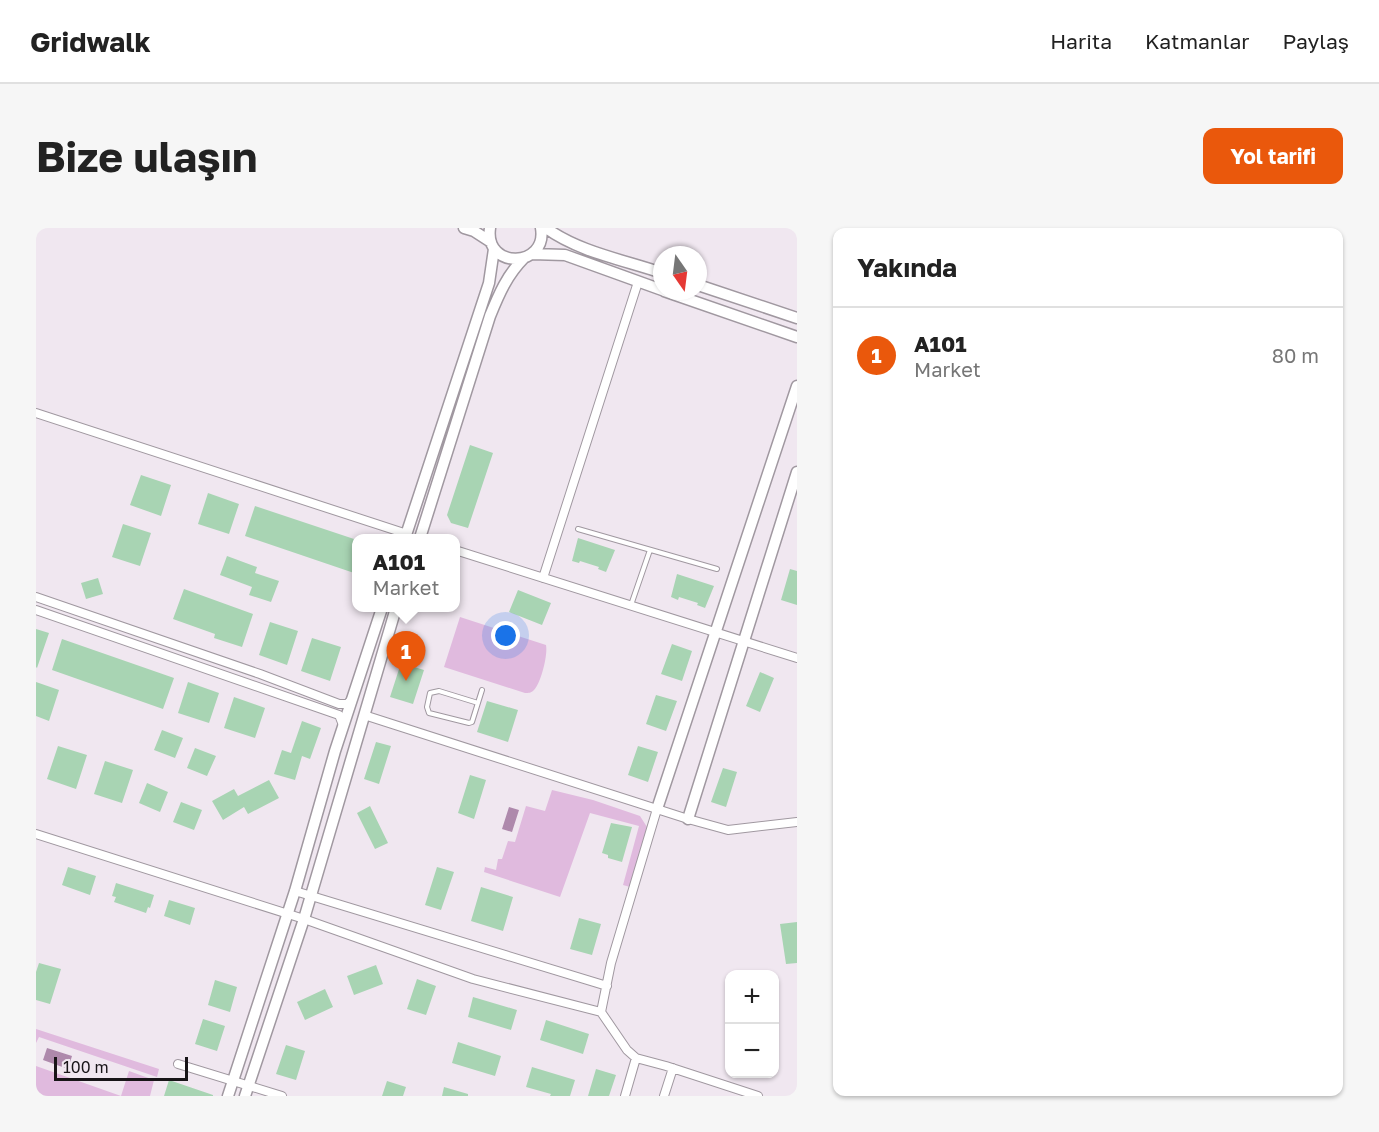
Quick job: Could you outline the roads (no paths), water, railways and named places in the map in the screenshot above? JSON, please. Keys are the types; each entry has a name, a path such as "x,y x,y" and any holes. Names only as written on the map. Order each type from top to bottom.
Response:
{"main road":[{"path":"464,228 474,231 508,258 565,255 653,287"},
{"path":"407,534 489,283 492,245 490,228"},
{"path":"421,534 490,316 504,283 512,270 541,241 544,228 579,246 653,270"},
{"path":"707,288 797,318"},
{"path":"689,300 797,337"},
{"path":"657,809 797,386"},
{"path":"688,819 797,471"},
{"path":"228,1096 381,612"},
{"path":"247,1091 304,919 395,612"}],"street":[{"path":"543,578 638,282"},
{"path":"36,413 400,534"},
{"path":"460,551 797,658"},
{"path":"36,597 260,674 339,704 347,704 352,699"},
{"path":"36,610 339,715 344,725"},
{"path":"364,716 728,830 797,822"},
{"path":"601,1012 611,963 657,809"},
{"path":"36,834 304,919 474,979 601,1012 627,1050 636,1058 758,1096"},
{"path":"294,891 607,986"},
{"path":"625,1096 636,1058"},
{"path":"178,1064 233,1082 247,1091 282,1096"},
{"path":"664,1096 673,1068"}],"lane":[{"path":"578,529 717,569"},
{"path":"631,606 650,549"},
{"path":"478,703 439,691 430,693 426,707 429,713 467,723 472,722 478,703 482,690"}],"place":[{"name":"A101","path":"406,681"}]}
